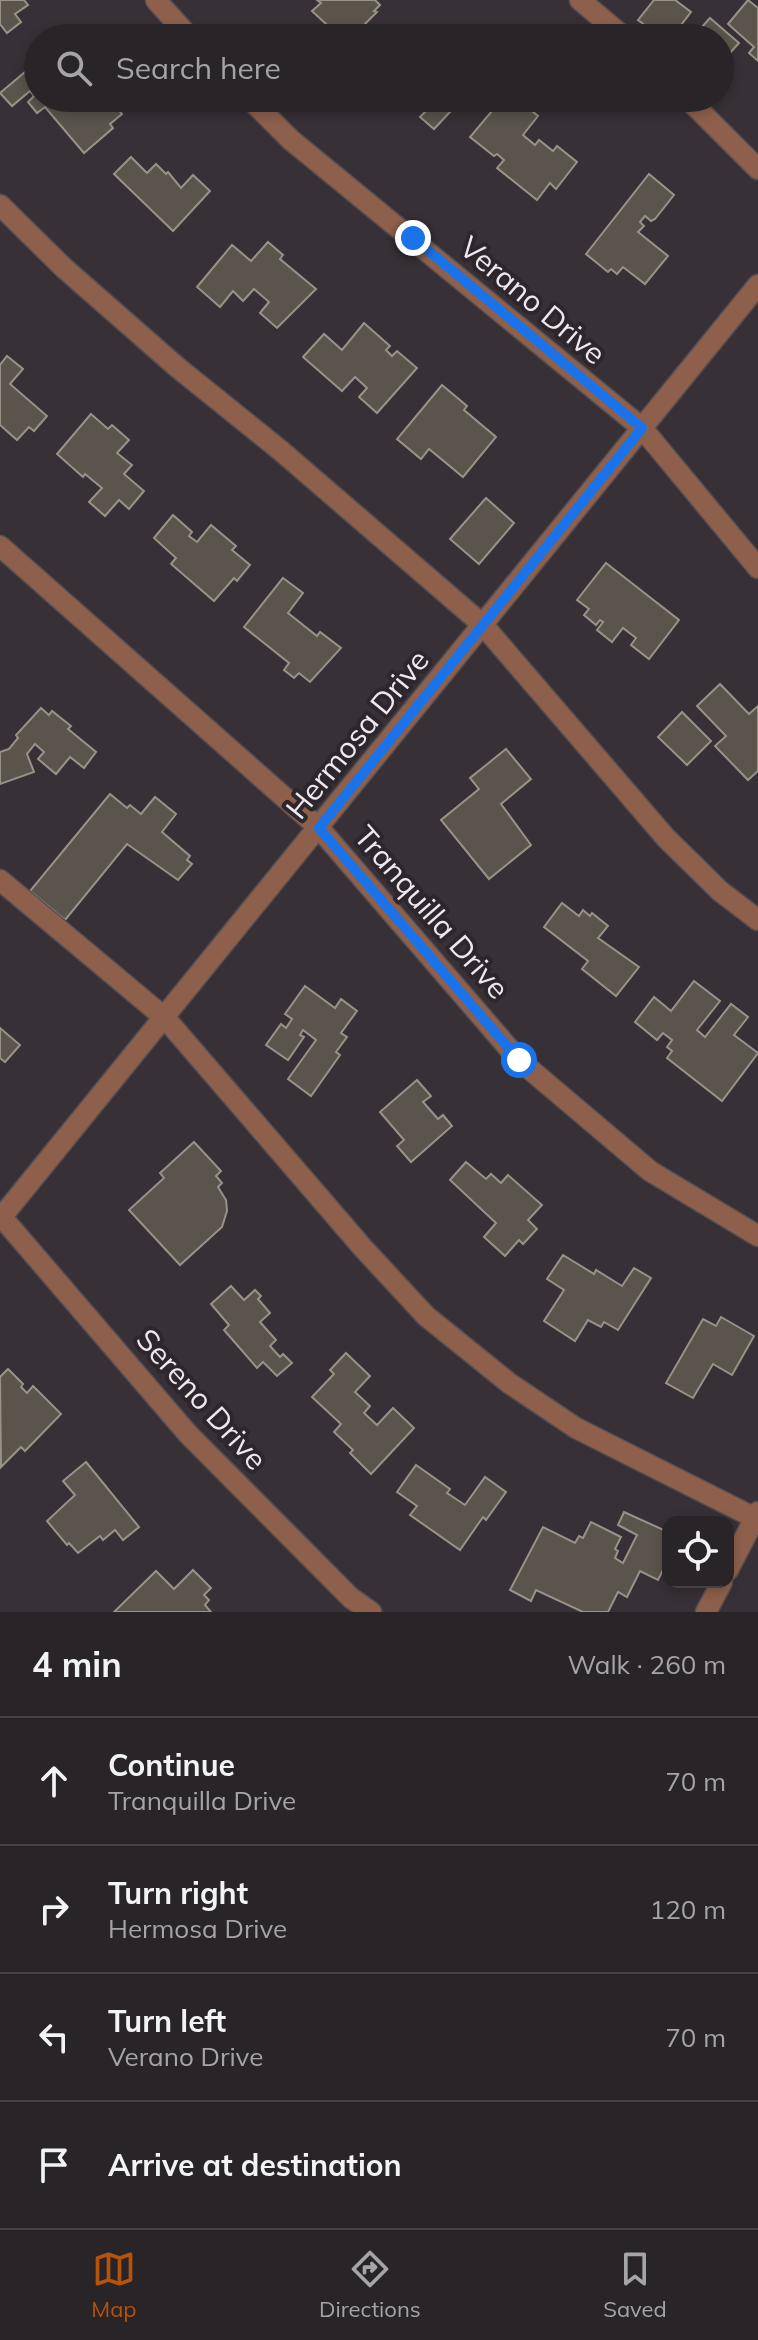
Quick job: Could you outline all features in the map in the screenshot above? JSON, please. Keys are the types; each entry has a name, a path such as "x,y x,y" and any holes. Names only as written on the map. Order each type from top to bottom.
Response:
{"street":[{"path":"156,0 177,24"},
{"path":"580,0 608,24"},
{"name":"Verano Drive","path":"263,112 291,140 642,428 758,568"},
{"path":"701,112 758,169"},
{"path":"0,205 64,268 177,367 280,450 483,625 666,838 720,891 758,920"},
{"name":"Hermosa Drive","path":"1,1217 758,285"},
{"name":"Tranquilla Drive","path":"0,546 319,828 519,1060 650,1171 758,1236"},
{"path":"0,880 165,1018 363,1248 426,1316 509,1383 576,1428 757,1515 734,1559"},
{"name":"Sereno Drive","path":"1,1217 188,1434 351,1598 371,1612"},
{"path":"706,1612 719,1588"}],"building":[{"path":"0,0 24,0 28,5 15,14 21,22 7,33 0,24"},
{"path":"317,0 375,0 380,5 365,24 326,24 312,11 321,3"},
{"path":"654,0 675,0 691,12 682,24 643,24 638,20"},
{"path":"748,0 758,8 758,61 749,53 754,47 734,29 734,24 728,24"},
{"path":"24,73 24,96 12,106 0,93"},
{"path":"49,112 120,112 122,114 110,124 113,128 84,153"},
{"path":"425,112 450,112 434,129 420,117"},
{"path":"491,112 533,112 538,116 523,135 535,145 539,140 553,151 557,146 577,162 556,189 550,183 537,200 497,168 504,160 470,137"},
{"path":"131,157 147,173 156,164 166,174 168,172 181,188 193,175 210,191 173,231 114,174"},
{"path":"649,174 674,195 655,219 651,221 645,216 640,222 644,226 638,232 668,256 645,284 623,267 617,274 611,269 608,272 586,254"},
{"path":"268,242 283,255 280,259 316,289 277,328 260,313 269,302 254,289 243,301 233,291 220,307 197,287 232,245 251,261"},
{"path":"364,323 390,346 386,350 392,356 397,351 417,368 377,413 359,397 367,388 355,377 342,391 303,357 324,334 342,350"},
{"path":"7,356 23,369 10,384 47,416 34,431 29,427 17,440 0,425 0,365"},
{"path":"442,385 467,406 464,410 496,437 463,477 429,449 421,459 397,439"},
{"path":"91,414 108,429 112,425 129,440 117,453 132,465 124,474 144,491 129,509 119,500 105,516 89,502 102,488 85,474 83,477 57,454"},
{"path":"486,498 514,523 479,564 450,539"},
{"path":"173,515 192,532 189,536 197,542 211,525 236,546 232,550 250,565 214,601 171,564 176,558 154,538"},
{"path":"606,563 679,620 649,659 631,645 636,638 623,628 612,642 597,630 603,622 600,620 596,625 584,615 589,609 577,600"},
{"path":"283,578 303,593 288,613 317,636 320,632 341,648 310,682 299,673 294,678 284,670 289,663 244,627"},
{"path":"720,684 749,714 758,706 758,771 748,780 715,746 726,736 697,706"},
{"path":"41,708 49,715 52,711 71,726 68,729 96,752 84,768 70,757 56,774 38,759 44,752 35,744 27,754 34,772 0,784 0,752 9,749 18,738 16,735"},
{"path":"682,712 711,741 687,765 658,737"},
{"path":"506,749 531,779 501,804 531,845 489,879 441,820 479,789 470,778"},
{"path":"110,794 127,808 130,805 141,814 155,797 176,814 162,832 190,856 187,860 192,864 178,880 127,844 65,920 30,891"},
{"path":"562,903 579,916 583,910 590,916 592,913 608,926 598,938 639,967 616,996 582,969 588,961 544,927"},
{"path":"694,981 720,1001 697,1030 705,1037 731,1004 748,1017 734,1035 758,1053 722,1101 667,1058 672,1051 667,1047 672,1040 663,1033 657,1040 635,1022 654,997 671,1011"},
{"path":"305,986 335,1008 341,999 357,1011 341,1033 347,1037 336,1052 340,1055 311,1096 288,1079 316,1040 303,1030 300,1035 304,1037 288,1060 266,1045 281,1024 286,1028 292,1019 285,1014"},
{"path":"0,1028 20,1045 5,1062 0,1058"},
{"path":"417,1080 431,1096 423,1102 438,1119 443,1115 452,1126 411,1162 397,1146 404,1140 380,1112"},
{"path":"194,1142 221,1171 216,1176 222,1183 218,1187 226,1200 227,1211 222,1227 180,1265 129,1210 164,1178 160,1173"},
{"path":"466,1162 486,1179 491,1174 501,1183 508,1175 542,1205 528,1220 537,1229 523,1244 519,1240 505,1256 484,1237 496,1223 450,1180"},
{"path":"563,1255 594,1274 596,1270 622,1286 634,1268 651,1278 618,1330 604,1322 601,1327 588,1320 575,1341 544,1321 564,1290 547,1279"},
{"path":"231,1286 244,1300 255,1290 261,1296 258,1299 270,1313 260,1322 276,1340 270,1346 280,1357 283,1354 292,1363 277,1376 263,1362 257,1368 224,1330 229,1325 211,1304"},
{"path":"721,1317 754,1336 732,1375 713,1364 693,1398 666,1383 703,1319 716,1326"},
{"path":"346,1353 370,1376 355,1392 370,1406 364,1413 377,1425 393,1408 414,1428 371,1474 334,1432 341,1424 312,1397 334,1374 330,1370"},
{"path":"8,1369 23,1384 21,1387 27,1393 33,1386 61,1414 25,1451 21,1447 1,1467 0,1377"},
{"path":"86,1462 139,1527 123,1540 115,1530 103,1540 100,1536 78,1553 47,1521 75,1495 63,1481"},
{"path":"416,1465 450,1489 447,1493 465,1505 485,1477 506,1492 486,1520 483,1517 460,1550 410,1515 417,1506 397,1492"},
{"path":"624,1512 662,1529 662,1572 658,1580 640,1571 627,1597 618,1592 608,1612 583,1612 536,1590 531,1601 510,1590 543,1527 575,1543 579,1536 583,1538 591,1522 621,1537 615,1549 618,1551 615,1558 623,1563 637,1535 618,1525"},
{"path":"193,1570 211,1588 204,1595 209,1600 205,1605 211,1612 114,1612 156,1571 174,1589"}],"route":[{"path":"413,238 642,428 319,828 519,1060"}]}
